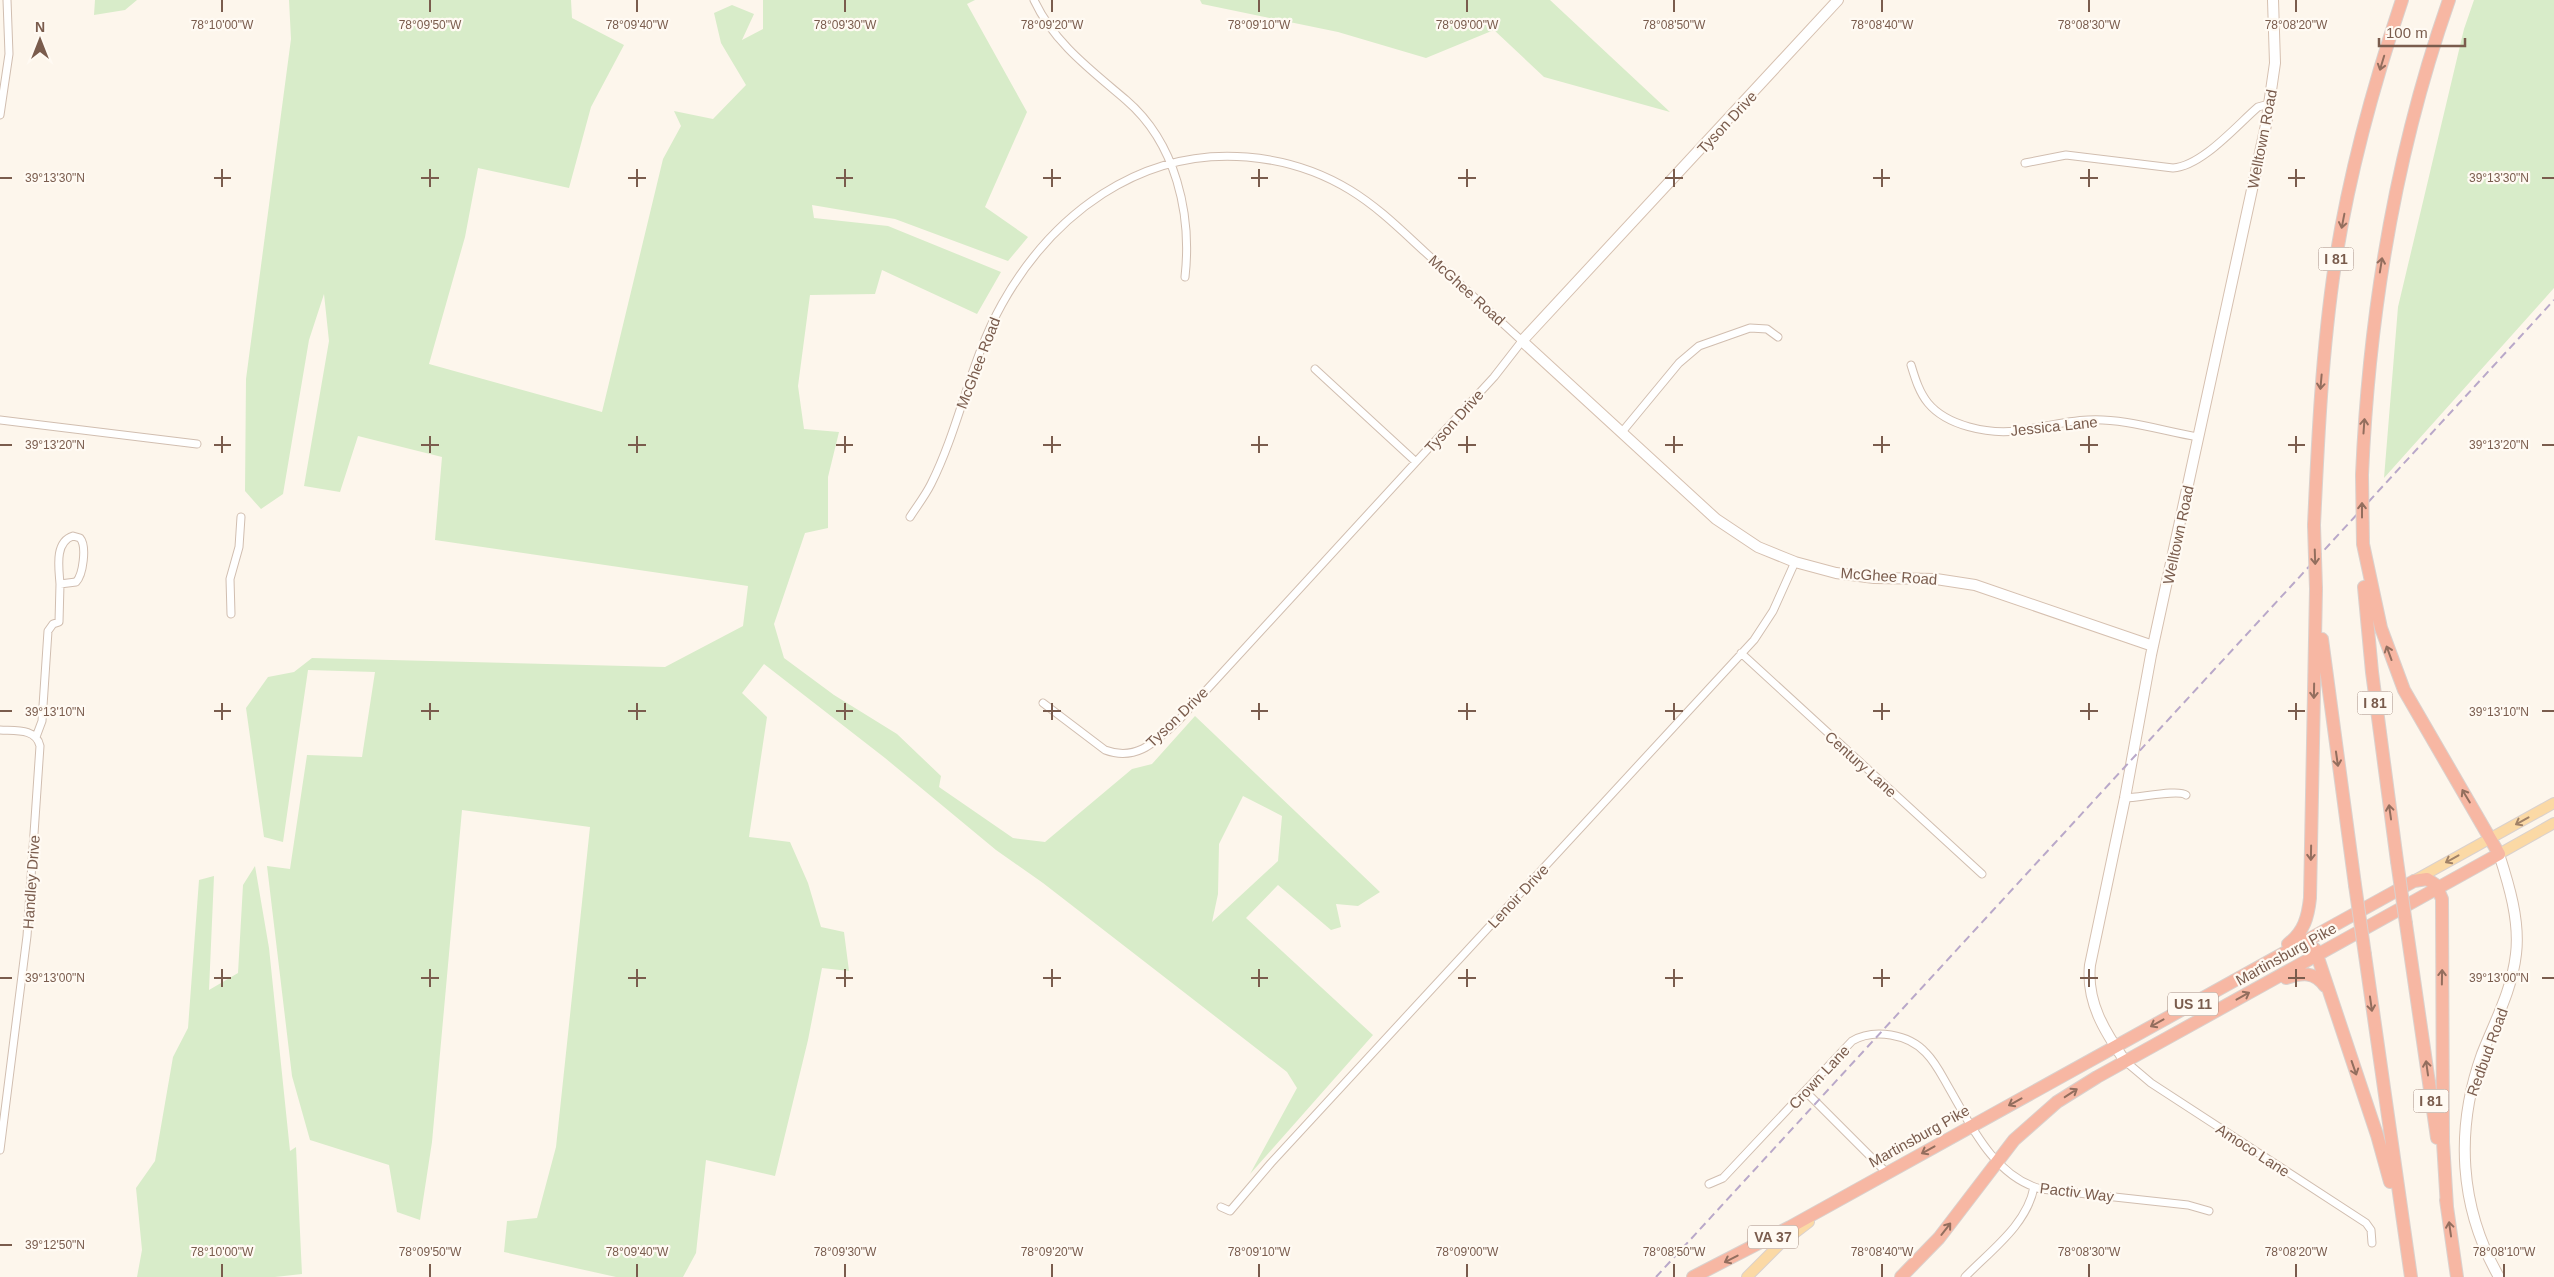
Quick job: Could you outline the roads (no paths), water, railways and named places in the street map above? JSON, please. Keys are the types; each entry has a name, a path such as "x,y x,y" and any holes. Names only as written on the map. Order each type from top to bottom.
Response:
{"highway":[{"name":"I 81","path":"2402,0 2364,124 2335,264 2320,399 2314,525 2316,589 2329,704 2410,1277"},
{"name":"I 81","path":"2449,0 2415,108 2396,190 2382,263 2369,361 2362,475 2363,544 2372,672 2397,861 2457,1277"},
{"path":"2363,544 2381,628 2398,676 2415,710 2499,854"},
{"path":"2316,589 2309,907 2312,937 2316,956 2402,1216"},
{"name":"Martinsburg Pike","path":"1901,1277 1939,1238 1996,1160 2024,1130 2057,1102 2125,1061 2499,854"},
{"path":"2443,927 2447,893 2459,875"},
{"path":"2414,880 2426,879 2438,888 2442,899 2442,1043 2447,1207"},
{"name":"Martinsburg Pike","path":"1851,1193 2414,880"},
{"path":"2254,969 2300,934 2307,919 2309,907"},
{"path":"2266,983 2302,973 2321,980 2328,990"},
{"name":"VA 37","path":"1693,1277 1757,1245 1851,1193"}],"main road":[{"name":"Martinsburg Pike","path":"2414,880 2554,803"},
{"name":"Martinsburg Pike","path":"2499,854 2554,823"},
{"name":"US 11","path":"1747,1277 1788,1238 1851,1193"}],"street":[{"path":"0,115 9,54 7,0"},
{"path":"1034,0 1046,20 1069,50 1144,118 1162,145 1171,163 1185,215 1187,245 1185,278"},
{"name":"Tyson Drive","path":"1043,703 1105,750 1128,754 1146,748 1178,721 1494,377 1522,341 1838,0"},
{"name":"Welltown Road","path":"2125,1061 2095,1010 2089,977 2094,942 2125,798 2153,646 2198,437 2226,319 2269,104 2275,64 2272,0"},
{"path":"2025,163 2066,155 2181,167 2198,160 2258,107 2269,104"},
{"name":"McGhee Road","path":"910,517 931,485 990,328 1024,270 1060,226 1085,204 1133,176 1171,163 1219,156 1252,158 1296,166 1331,180 1371,203 1729,530 1758,547 1795,562 1836,573 1866,577 1918,578 1975,585 2153,646"},
{"path":"1622,432 1679,364 1699,346 1731,337 1750,328 1767,329 1778,337"},
{"name":"Jessica Lane","path":"1911,365 1918,388 1934,409 1947,418 1975,427 2016,431 2069,422 2099,420 2198,437"},
{"path":"1315,369 1416,462"},
{"path":"0,420 198,444"},
{"path":"230,614 230,579 239,547 241,517"},
{"path":"69,537 80,538 84,543 80,577 76,582 60,584 58,561 61,549 69,537"},
{"name":"Lenoir Drive","path":"1221,1207 1230,1211 1271,1163 1741,653 1772,611 1795,562"},
{"name":"Handley Drive","path":"0,1150 27,936 40,746 36,737 42,721 48,631 53,624 59,622 60,584"},
{"name":"Century Lane","path":"1741,653 1982,874"},
{"path":"0,730 25,731 36,737"},
{"path":"2125,798 2148,798 2177,792 2186,795"},
{"name":"Redbud Road","path":"2499,854 2513,907 2516,954 2508,994 2482,1054 2470,1097 2464,1148 2467,1186 2474,1218 2499,1277"},
{"name":"Crown Lane","path":"1709,1184 1724,1178 1805,1090 1858,1038 1870,1035 1892,1036 1914,1043 1927,1054 1970,1126"},
{"name":"Amoco Lane","path":"2125,1061 2150,1083 2366,1223 2371,1230 2372,1244"},
{"path":"1805,1090 1887,1173"},
{"name":"Pactiv Way","path":"1970,1126 1996,1160 2034,1188 2188,1205 2209,1212"},
{"path":"1965,1277 2020,1221 2030,1202 2034,1188"}],"railway":[{"path":"1656,1277 2554,300"}]}
